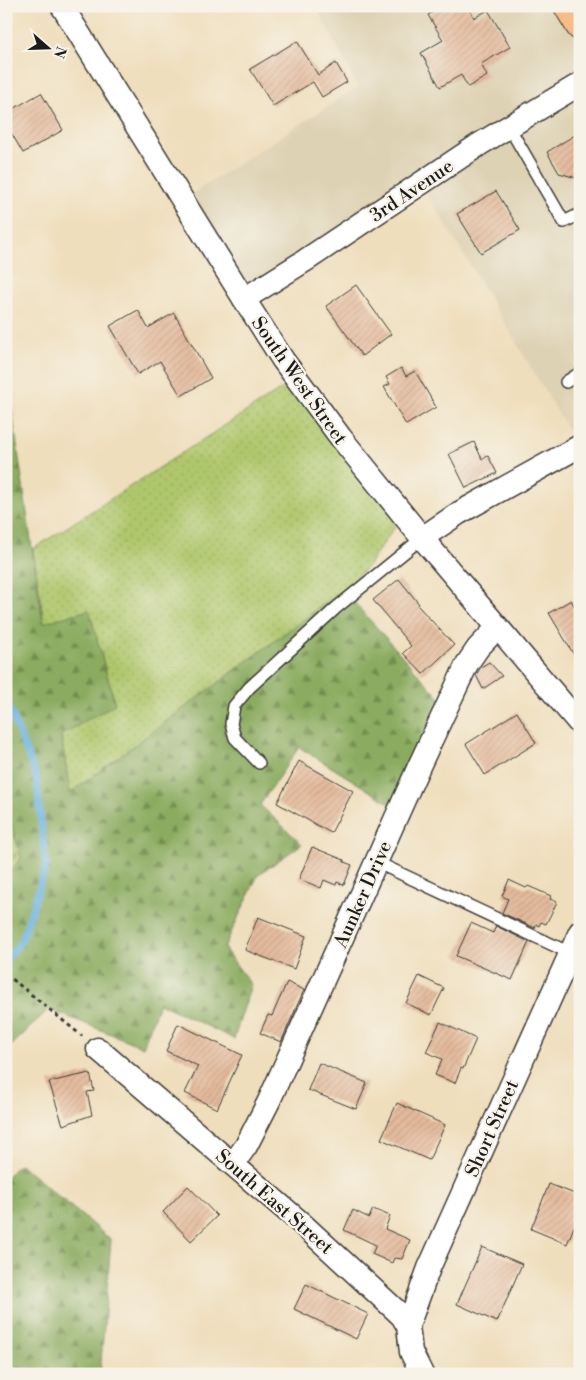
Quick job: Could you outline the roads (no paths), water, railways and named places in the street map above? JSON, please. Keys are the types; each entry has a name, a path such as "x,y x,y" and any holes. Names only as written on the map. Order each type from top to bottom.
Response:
{"main road":[{"path":"568,6 580,26"}],"street":[{"name":"South West Street","path":"62,6 283,360 341,438 422,538 497,628 576,714"},
{"name":"3rd Avenue","path":"244,299 428,178 580,84"},
{"path":"422,538 459,514 580,446"},
{"name":"Aunker Drive","path":"233,1164 246,1146 269,1101 467,664 478,648 497,628"},
{"name":"Short Street","path":"408,1326 429,1268 580,932"},
{"name":"South East Street","path":"98,1049 300,1222 402,1316 408,1326"},
{"path":"408,1326 412,1352 422,1374"}],"lane":[{"path":"509,127 564,222 580,214"},
{"path":"566,382 580,373"},
{"path":"259,763 235,738 231,724 234,706 249,688 336,608 422,538"},
{"path":"376,862 570,953"}],"waterway":[{"path":"6,700 36,776 46,866 22,940 6,960"}]}
